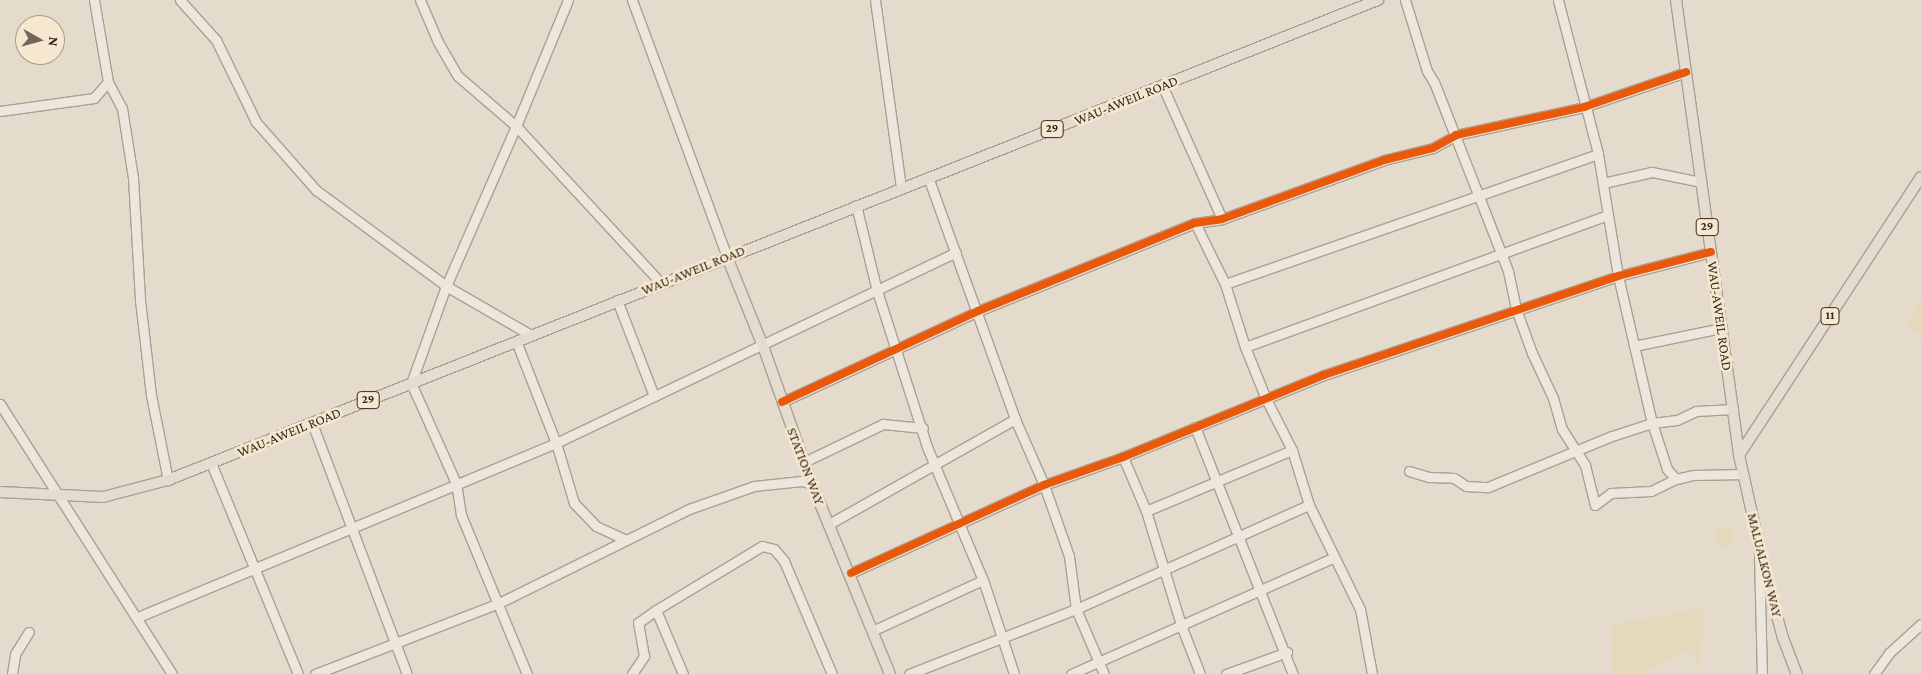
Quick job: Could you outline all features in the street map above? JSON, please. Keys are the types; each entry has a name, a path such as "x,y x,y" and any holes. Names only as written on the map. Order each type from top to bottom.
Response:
{"main road":[{"name":"WAU-AWEIL ROAD","path":"0,492 62,497 103,497 168,480 856,205 1378,0"},
{"name":"WAU-AWEIL ROAD","path":"1676,0 1739,455"},
{"name":"11","path":"1739,455 1921,177"},
{"name":"STATION WAY","path":"727,257 763,346 812,484 851,574 890,674"},
{"name":"MALUALKON WAY","path":"1739,455 1759,545 1783,638 1797,674"}],"street":[{"path":"94,0 108,82 122,108 128,140 133,178 140,300 151,396 168,480"},
{"path":"180,0 216,40 256,122 316,190 446,286 531,335"},
{"path":"420,0 438,42 458,76 516,126 661,283"},
{"path":"527,674 499,603 460,515 456,483 411,383 446,286 516,126 568,0"},
{"path":"632,0 727,257"},
{"path":"875,0 902,188"},
{"path":"1405,0 1427,71 1479,194 1498,254 1508,271 1516,309 1553,398 1562,429 1578,452 1590,481 1595,505 1610,493 1651,491 1676,479 1694,475 1744,474"},
{"path":"1558,0 1584,107 1598,154 1618,276 1652,423 1668,469 1676,479"},
{"path":"782,402 978,311 1195,223 1222,219 1384,160 1433,148 1456,136 1584,107 1686,72"},
{"path":"0,111 94,98 108,82"},
{"path":"1162,85 1222,219"},
{"path":"1225,284 1323,252 1479,194 1598,154"},
{"path":"1603,183 1652,172 1700,182"},
{"path":"928,177 978,311 1015,419 1044,485 1069,556 1076,609 1104,674"},
{"path":"856,205 876,291 894,350 923,428 934,465 961,525 982,580 1014,674"},
{"path":"1245,347 1608,215"},
{"path":"1195,223 1225,284 1245,347 1266,399 1292,450 1309,505 1333,558 1360,609 1370,673"},
{"path":"138,617 456,483 556,443 763,346 956,252"},
{"path":"851,574 961,525 1044,485 1123,457 1349,366 1618,276 1711,252"},
{"path":"618,300 654,396"},
{"path":"1634,346 1722,328"},
{"path":"516,341 556,443 574,503 596,526 626,540"},
{"path":"0,404 62,497 172,674"},
{"path":"1410,471 1429,477 1454,478 1466,486 1488,487 1578,452 1612,436 1652,423 1677,420 1696,412 1733,409"},
{"path":"829,524 1015,419"},
{"path":"312,423 350,528 397,642 407,674"},
{"path":"804,462 883,424 923,428"},
{"path":"1195,428 1287,652 1294,674"},
{"path":"1146,511 1217,483 1292,450"},
{"path":"1123,457 1146,511 1163,571 1200,674"},
{"path":"211,463 298,674"},
{"path":"314,674 499,603 689,509 754,486 802,481 812,484"},
{"path":"910,674 1076,609 1240,538 1309,505"},
{"path":"1759,545 1762,674"},
{"path":"632,674 644,656 638,623 656,610 762,546 774,549 784,561 832,674"},
{"path":"1071,674 1100,663 1333,558"},
{"path":"872,631 982,580"},
{"path":"656,610 684,674"},
{"path":"1874,674 1889,653 1921,624"},
{"path":"12,674 16,654 29,632"},
{"path":"1226,674 1287,652"}],"shaded area":[{"path":"1921,299 1921,337 1908,326"},
{"path":"1725,527 1732,530 1735,537 1732,544 1725,547 1718,544 1715,537 1718,530"},
{"path":"1705,607 1699,674 1693,648 1642,674 1612,674 1611,625"}],"cycle path":[{"path":"782,402 978,311 1195,223 1222,219 1384,160 1433,148 1456,135 1584,107 1686,72"},
{"path":"851,573 1044,485 1123,457 1324,375 1618,276 1711,252"}]}
